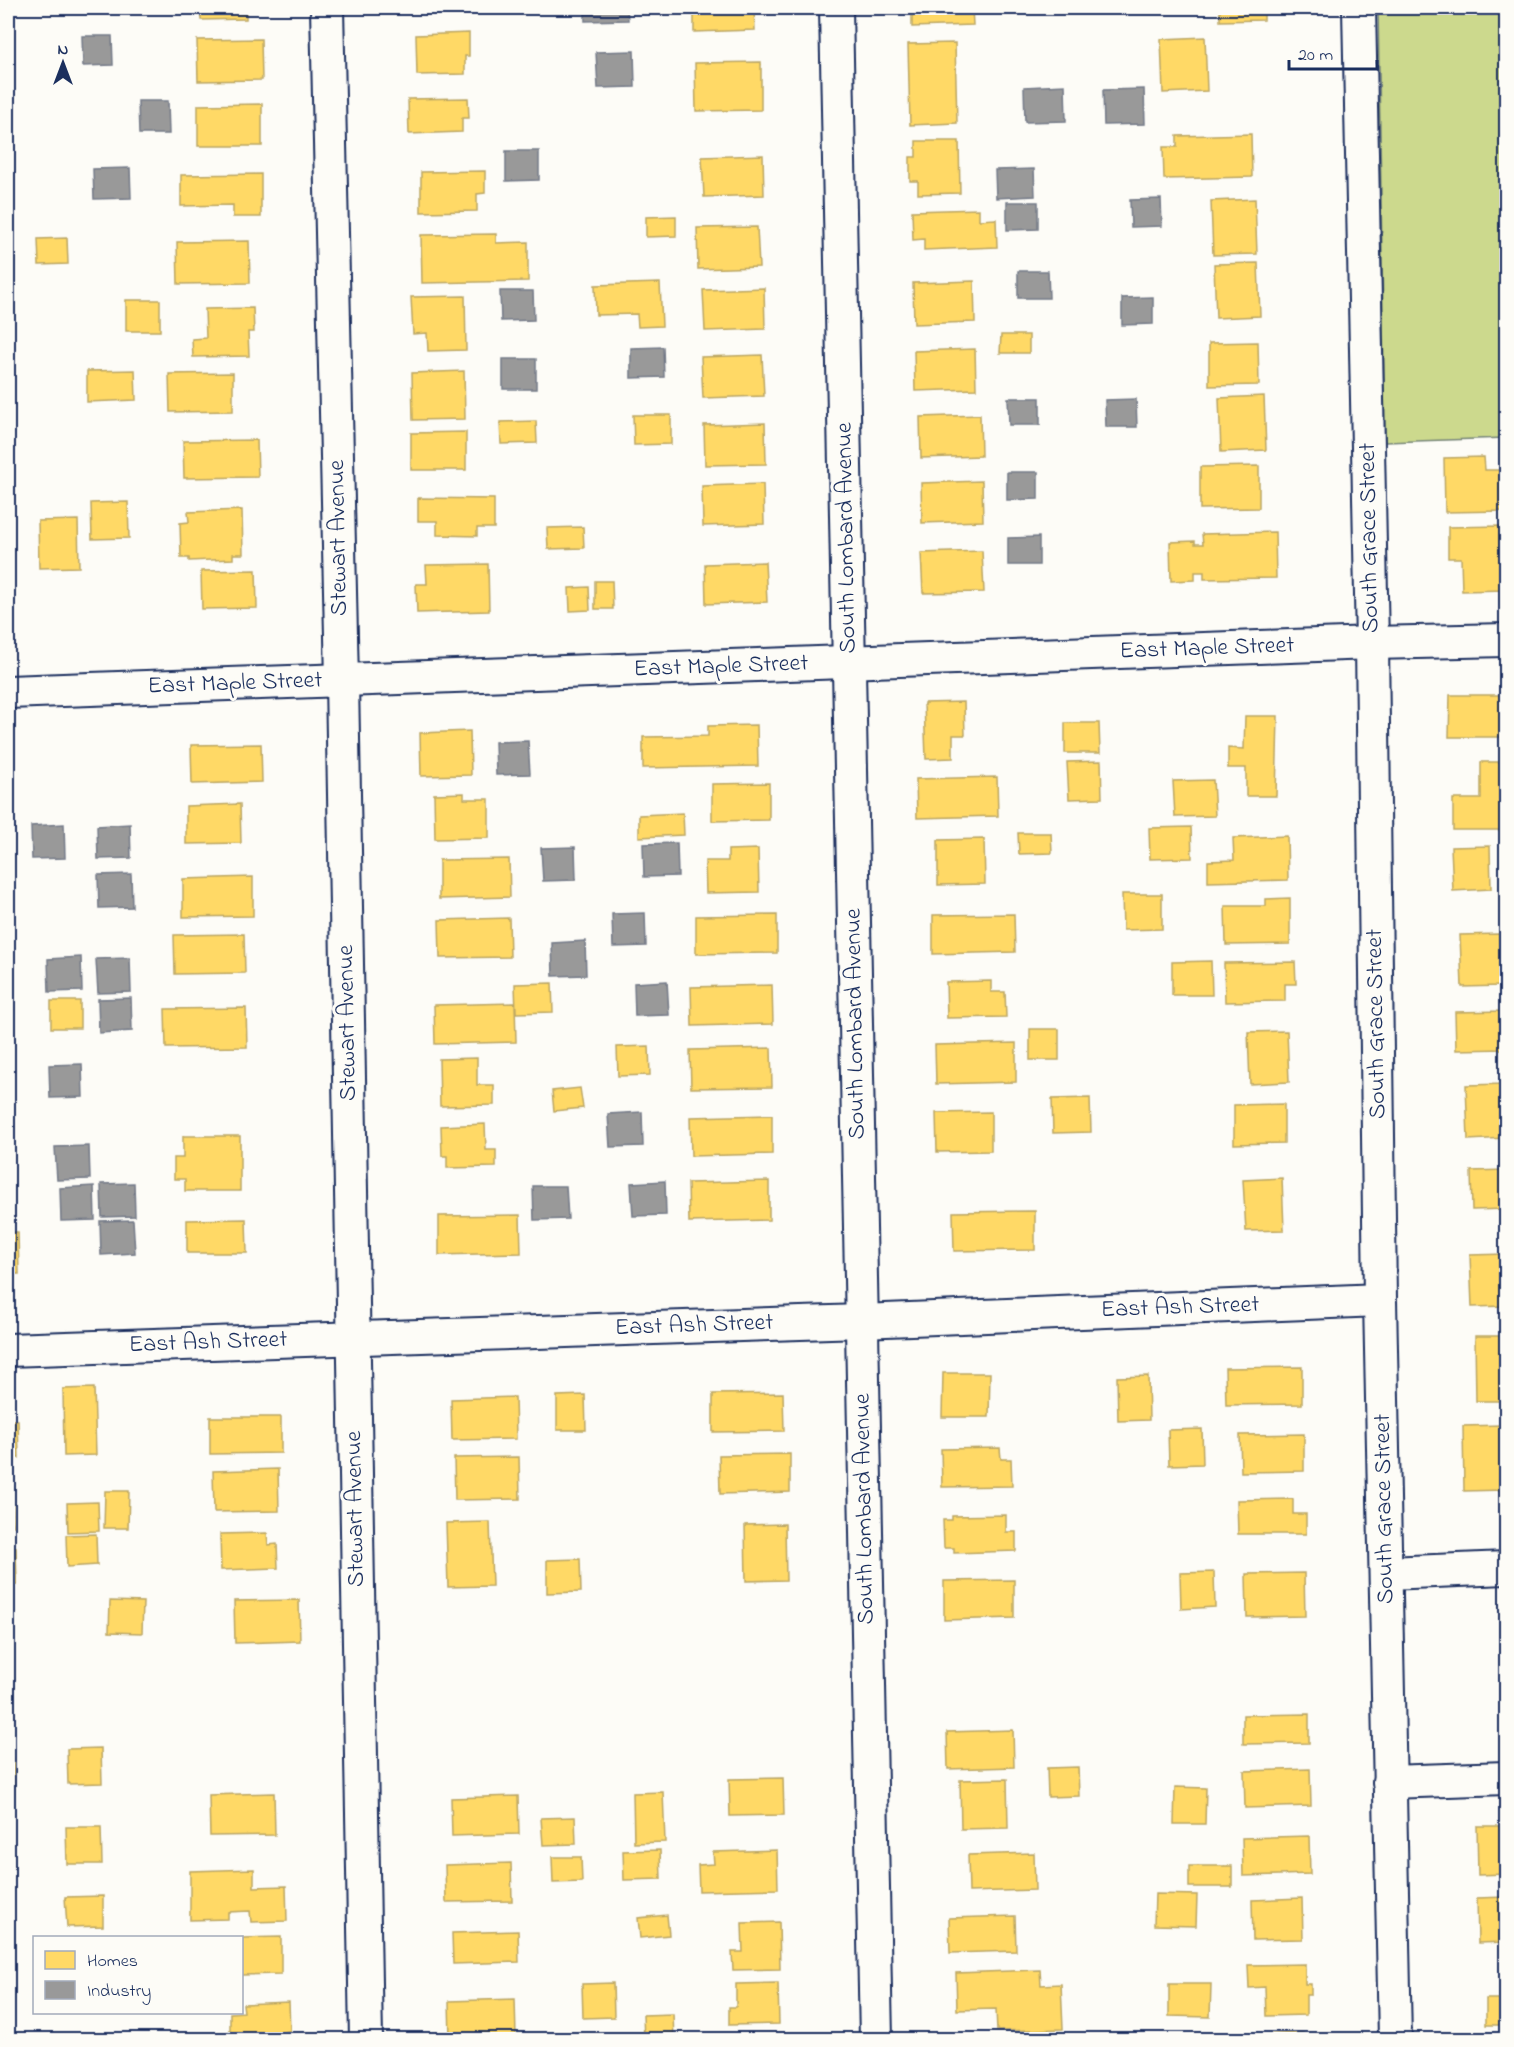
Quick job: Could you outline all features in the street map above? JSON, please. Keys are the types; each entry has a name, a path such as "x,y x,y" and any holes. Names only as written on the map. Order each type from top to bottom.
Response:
{"street":[{"name":"Stewart Avenue","path":"327,8 342,681 366,2040"},
{"name":"South Lombard Avenue","path":"836,8 876,2040"},
{"name":"South Grace Street","path":"1359,8 1372,643 1380,1300 1395,2040"},
{"name":"East Maple Street","path":"8,692 1506,640"},
{"name":"East Ash Street","path":"8,1350 1380,1300"},
{"path":"1387,1572 1506,1568"},
{"path":"1389,1782 1506,1778"}],"green space":[{"path":"1378,8 1506,8 1506,438 1385,442"}],"building: Homes":[{"path":"200,8 246,8 246,19 201,20"},
{"path":"694,8 754,8 755,30 694,32"},
{"path":"912,8 972,8 973,25 912,27"},
{"path":"1220,8 1264,8 1264,20 1220,21"},
{"path":"469,33 469,56 465,56 465,74 417,75 416,35"},
{"path":"1205,37 1207,91 1163,93 1161,39"},
{"path":"261,39 262,80 198,81 197,40"},
{"path":"955,43 957,123 910,125 908,44"},
{"path":"761,62 761,110 696,111 695,63"},
{"path":"468,98 469,118 462,118 462,132 409,134 408,99"},
{"path":"262,104 262,146 198,146 198,105"},
{"path":"1251,134 1252,177 1164,179 1163,147 1177,147 1177,136"},
{"path":"916,141 959,141 960,193 918,194 918,181 910,181 910,157 916,157"},
{"path":"763,155 764,195 704,197 702,157"},
{"path":"485,171 485,193 477,194 477,211 421,212 421,172"},
{"path":"261,174 261,217 233,217 233,205 181,206 181,175"},
{"path":"1255,199 1257,254 1213,255 1211,201"},
{"path":"979,209 979,220 996,219 997,247 924,250 924,239 913,240 912,211"},
{"path":"676,216 676,236 646,237 646,217"},
{"path":"757,227 759,267 698,269 697,228"},
{"path":"496,234 496,243 528,242 528,281 422,283 421,235"},
{"path":"67,238 68,264 39,265 38,239"},
{"path":"249,241 250,283 178,284 177,242"},
{"path":"1258,263 1260,316 1216,318 1214,264"},
{"path":"974,281 975,322 914,324 913,283"},
{"path":"660,283 662,326 638,327 637,314 596,315 595,285"},
{"path":"764,288 765,329 705,331 703,290"},
{"path":"465,296 466,350 428,351 427,333 413,334 411,297"},
{"path":"126,300 160,300 160,331 126,331"},
{"path":"253,308 254,332 248,332 249,356 193,357 192,339 206,338 205,309"},
{"path":"1001,335 1029,335 1029,353 1000,353"},
{"path":"1258,342 1259,385 1209,386 1209,343"},
{"path":"975,349 976,389 915,391 914,351"},
{"path":"762,355 764,396 703,398 701,357"},
{"path":"135,370 136,400 87,402 87,371"},
{"path":"464,371 465,419 413,420 412,373"},
{"path":"233,373 233,411 170,412 169,374"},
{"path":"1264,396 1266,450 1221,452 1219,398"},
{"path":"633,415 671,415 671,444 634,445"},
{"path":"980,415 981,456 921,458 920,417"},
{"path":"536,421 537,443 501,444 500,422"},
{"path":"765,423 766,464 705,465 704,425"},
{"path":"466,432 466,470 411,470 411,433"},
{"path":"257,440 258,477 184,478 183,441"},
{"path":"1484,457 1485,470 1500,470 1500,478 1506,478 1506,511 1445,512 1444,458"},
{"path":"1259,466 1259,508 1200,509 1200,467"},
{"path":"982,481 983,521 922,523 921,483"},
{"path":"763,484 764,524 703,526 702,486"},
{"path":"418,498 494,499 494,528 477,528 477,536 437,535 437,521 418,521"},
{"path":"128,502 129,538 92,539 91,503"},
{"path":"242,510 243,554 233,554 233,559 189,561 189,558 181,558 180,523 189,522 188,512"},
{"path":"78,520 79,567 39,568 38,521"},
{"path":"1502,526 1502,547 1506,547 1506,590 1462,591 1461,558 1448,558 1448,527"},
{"path":"583,527 584,548 548,549 547,528"},
{"path":"1275,532 1276,578 1204,579 1204,572 1195,572 1195,580 1171,581 1170,542 1195,541 1195,544 1203,544 1202,534"},
{"path":"982,551 984,592 923,593 921,553"},
{"path":"765,562 767,602 706,604 705,564"},
{"path":"488,564 489,611 417,613 416,584 427,584 426,565"},
{"path":"256,570 257,608 202,609 201,571"},
{"path":"595,581 612,581 613,609 595,609"},
{"path":"589,587 590,610 570,611 569,588"},
{"path":"1450,695 1506,695 1506,737 1449,737"},
{"path":"964,702 965,735 953,735 953,758 926,759 924,703"},
{"path":"1245,716 1278,716 1276,796 1246,796 1246,768 1228,768 1228,748 1244,749"},
{"path":"1065,723 1099,723 1100,753 1065,753"},
{"path":"757,725 758,766 643,768 643,737 708,736 708,726"},
{"path":"470,731 471,775 421,776 420,733"},
{"path":"261,744 262,782 192,784 191,745"},
{"path":"1101,761 1102,798 1069,799 1067,762"},
{"path":"1481,762 1506,762 1506,830 1453,830 1453,799 1481,799"},
{"path":"997,777 998,816 917,818 916,779"},
{"path":"1213,780 1215,816 1175,817 1173,781"},
{"path":"769,783 769,820 712,821 712,784"},
{"path":"464,793 464,799 489,799 489,838 435,839 434,794"},
{"path":"240,804 241,843 186,844 186,806"},
{"path":"683,813 684,835 639,837 639,815"},
{"path":"1191,827 1192,858 1150,859 1149,828"},
{"path":"1018,833 1051,833 1052,853 1019,854"},
{"path":"1287,836 1288,880 1208,882 1208,861 1234,860 1233,838"},
{"path":"984,839 985,884 938,885 938,840"},
{"path":"1490,846 1491,889 1453,891 1451,847"},
{"path":"758,849 759,892 706,893 705,861 728,861 728,850"},
{"path":"509,859 510,897 439,899 439,860"},
{"path":"253,877 253,916 183,917 183,879"},
{"path":"1122,894 1162,894 1162,929 1123,930"},
{"path":"1290,898 1290,944 1226,945 1225,906 1266,906 1266,899"},
{"path":"1014,914 1015,952 933,954 933,915"},
{"path":"777,915 777,953 696,954 696,916"},
{"path":"509,918 510,957 440,958 439,920"},
{"path":"244,934 245,973 175,974 174,935"},
{"path":"1499,934 1501,986 1462,987 1460,935"},
{"path":"1211,961 1212,995 1172,995 1172,962"},
{"path":"1295,962 1296,984 1285,984 1285,1001 1225,1002 1224,963"},
{"path":"991,981 991,992 1005,992 1006,1017 947,1018 946,982"},
{"path":"552,983 553,1012 516,1013 515,984"},
{"path":"772,985 773,1024 692,1026 691,987"},
{"path":"51,1001 80,1001 80,1028 51,1028"},
{"path":"515,1003 516,1042 435,1044 434,1005"},
{"path":"246,1008 247,1047 166,1048 165,1009"},
{"path":"1506,1011 1506,1049 1456,1050 1455,1012"},
{"path":"1030,1029 1059,1029 1059,1060 1030,1060"},
{"path":"1287,1031 1289,1082 1250,1084 1248,1032"},
{"path":"1016,1043 1016,1082 936,1084 935,1045"},
{"path":"649,1046 650,1075 618,1076 617,1047"},
{"path":"771,1048 772,1087 691,1088 690,1050"},
{"path":"477,1058 477,1085 494,1085 494,1105 440,1106 439,1059"},
{"path":"1506,1084 1506,1138 1468,1140 1466,1085"},
{"path":"580,1088 583,1108 554,1111 552,1091"},
{"path":"1090,1098 1091,1132 1053,1133 1052,1099"},
{"path":"1284,1104 1284,1143 1234,1144 1234,1105"},
{"path":"991,1112 991,1151 937,1152 936,1113"},
{"path":"772,1115 772,1154 691,1156 690,1117"},
{"path":"485,1124 486,1150 496,1150 496,1167 447,1168 447,1156 442,1156 441,1126"},
{"path":"183,1136 240,1136 240,1191 185,1191 185,1179 174,1179 174,1158 183,1158"},
{"path":"1506,1170 1506,1209 1472,1210 1471,1171"},
{"path":"1282,1178 1284,1230 1246,1231 1243,1180"},
{"path":"769,1181 769,1220 689,1222 688,1183"},
{"path":"1035,1211 1035,1250 954,1251 953,1212"},
{"path":"520,1215 521,1253 439,1255 439,1216"},
{"path":"246,1219 247,1253 187,1253 187,1220"},
{"path":"8,1232 18,1232 19,1274 8,1274"},
{"path":"1506,1254 1506,1306 1472,1307 1470,1255"},
{"path":"1475,1336 1506,1336 1506,1401 1476,1401"},
{"path":"1302,1367 1302,1404 1226,1405 1225,1368"},
{"path":"943,1373 990,1373 989,1417 942,1417"},
{"path":"1148,1376 1149,1420 1118,1421 1117,1377"},
{"path":"94,1388 96,1455 64,1456 63,1389"},
{"path":"783,1393 784,1431 713,1432 713,1394"},
{"path":"585,1395 586,1430 557,1430 557,1396"},
{"path":"515,1397 516,1439 452,1440 451,1399"},
{"path":"210,1417 281,1417 281,1453 210,1454"},
{"path":"8,1420 18,1420 19,1458 8,1458"},
{"path":"1502,1425 1504,1490 1464,1491 1463,1426"},
{"path":"1202,1429 1203,1464 1169,1465 1168,1430"},
{"path":"1304,1434 1304,1471 1241,1472 1240,1435"},
{"path":"1000,1448 1001,1459 1011,1459 1012,1486 942,1487 941,1449"},
{"path":"790,1454 790,1492 720,1494 719,1455"},
{"path":"519,1457 520,1499 455,1500 454,1458"},
{"path":"278,1469 279,1511 214,1512 213,1471"},
{"path":"8,1488 12,1488 13,1526 8,1526"},
{"path":"105,1491 129,1491 128,1528 104,1528"},
{"path":"1293,1499 1293,1514 1306,1514 1306,1534 1238,1534 1237,1500"},
{"path":"98,1502 99,1531 68,1532 67,1503"},
{"path":"1006,1515 1006,1532 1016,1532 1016,1551 954,1553 954,1548 944,1548 943,1520 952,1520 952,1516"},
{"path":"490,1522 492,1586 448,1587 446,1523"},
{"path":"785,1524 786,1580 746,1581 745,1525"},
{"path":"267,1533 268,1545 277,1544 278,1568 221,1570 220,1534"},
{"path":"96,1534 97,1565 67,1567 66,1535"},
{"path":"8,1547 16,1547 17,1585 8,1585"},
{"path":"580,1559 581,1592 547,1593 547,1560"},
{"path":"1214,1572 1215,1607 1181,1609 1180,1573"},
{"path":"1304,1573 1305,1616 1247,1617 1246,1574"},
{"path":"1014,1580 1014,1618 944,1620 944,1581"},
{"path":"299,1600 300,1641 235,1643 234,1601"},
{"path":"110,1601 143,1602 142,1633 109,1632"},
{"path":"1309,1714 1309,1743 1243,1744 1243,1715"},
{"path":"1013,1730 1014,1767 948,1769 947,1732"},
{"path":"101,1748 102,1783 68,1784 67,1749"},
{"path":"8,1758 13,1758 14,1794 8,1794"},
{"path":"1078,1767 1079,1796 1048,1797 1047,1768"},
{"path":"1310,1769 1311,1806 1245,1808 1244,1771"},
{"path":"783,1778 784,1815 730,1816 729,1779"},
{"path":"1007,1779 1008,1828 961,1829 960,1780"},
{"path":"1175,1787 1206,1788 1205,1824 1174,1824"},
{"path":"663,1792 665,1842 634,1843 633,1793"},
{"path":"274,1793 275,1835 210,1836 209,1795"},
{"path":"518,1796 519,1834 452,1836 451,1798"},
{"path":"575,1817 576,1844 543,1845 541,1818"},
{"path":"1477,1826 1506,1826 1506,1874 1478,1875"},
{"path":"66,1827 101,1827 102,1864 67,1864"},
{"path":"1309,1836 1310,1874 1243,1876 1242,1838"},
{"path":"660,1850 661,1879 624,1880 623,1851"},
{"path":"777,1850 778,1889 699,1891 698,1865 714,1864 713,1852"},
{"path":"1034,1853 1035,1890 969,1892 968,1855"},
{"path":"552,1857 581,1857 582,1882 553,1883"},
{"path":"511,1863 512,1901 446,1902 445,1865"},
{"path":"1189,1866 1232,1866 1232,1887 1189,1887"},
{"path":"254,1869 254,1887 286,1886 287,1921 251,1922 250,1911 228,1912 228,1919 190,1920 190,1871"},
{"path":"1155,1894 1197,1895 1196,1926 1154,1925"},
{"path":"103,1896 103,1926 67,1927 65,1897"},
{"path":"1506,1897 1506,1942 1478,1943 1477,1898"},
{"path":"1302,1898 1303,1939 1253,1940 1252,1900"},
{"path":"667,1915 669,1935 640,1938 638,1918"},
{"path":"1015,1916 1016,1951 950,1953 949,1918"},
{"path":"779,1922 780,1969 733,1970 732,1952 743,1952 742,1923"},
{"path":"518,1931 519,1962 453,1964 452,1933"},
{"path":"281,1937 281,1974 243,1975 243,1938"},
{"path":"1305,1964 1305,1984 1311,1984 1311,1995 1306,1995 1306,2015 1266,2016 1265,1987 1249,1988 1248,1965"},
{"path":"1040,1970 1041,1985 1061,1984 1063,2029 997,2031 996,2009 957,2010 956,1973"},
{"path":"613,1983 614,2017 583,2018 582,1984"},
{"path":"778,1983 779,2024 729,2025 729,2007 736,2007 736,1984"},
{"path":"1169,1984 1211,1984 1210,2017 1169,2016"},
{"path":"515,1999 516,2037 450,2038 449,2001"},
{"path":"1486,1999 1506,1999 1506,2025 1486,2025"},
{"path":"289,2002 290,2031 284,2032 284,2040 240,2040 240,2036 230,2036 230,2014 243,2014 243,2004"},
{"path":"673,2014 674,2040 644,2040 643,2015"},
{"path":"1303,2033 1303,2040 1260,2040 1260,2035"}],"building: Industry":[{"path":"585,8 627,8 628,20 585,21"},
{"path":"82,36 112,36 113,65 83,66"},
{"path":"634,51 635,87 598,88 596,52"},
{"path":"1065,85 1066,121 1025,122 1024,87"},
{"path":"1144,89 1145,124 1104,125 1103,90"},
{"path":"138,101 168,101 169,134 139,134"},
{"path":"506,151 539,151 539,180 506,181"},
{"path":"130,168 131,198 94,199 93,169"},
{"path":"1034,169 1035,196 996,198 995,170"},
{"path":"1161,199 1162,226 1131,227 1130,200"},
{"path":"1007,202 1038,202 1038,229 1007,230"},
{"path":"1018,271 1048,271 1049,298 1018,298"},
{"path":"500,291 533,291 534,320 501,321"},
{"path":"1153,297 1153,324 1122,325 1122,298"},
{"path":"663,347 664,377 631,378 631,348"},
{"path":"503,359 536,359 536,389 503,389"},
{"path":"1008,398 1040,398 1040,425 1009,425"},
{"path":"1136,399 1137,427 1106,427 1105,400"},
{"path":"1007,472 1038,472 1038,499 1007,500"},
{"path":"1039,537 1039,565 1008,565 1008,538"},
{"path":"528,741 530,774 496,775 495,742"},
{"path":"64,824 65,858 32,859 31,826"},
{"path":"130,824 131,858 98,859 97,826"},
{"path":"677,843 678,876 644,877 643,844"},
{"path":"575,847 576,880 543,881 541,848"},
{"path":"131,874 132,907 99,908 98,875"},
{"path":"645,913 646,946 613,947 612,914"},
{"path":"585,941 586,975 553,976 552,943"},
{"path":"81,957 82,991 49,992 48,959"},
{"path":"130,958 131,992 98,993 96,959"},
{"path":"667,981 669,1015 635,1016 634,983"},
{"path":"131,998 132,1031 99,1033 98,999"},
{"path":"82,1064 83,1097 50,1098 49,1065"},
{"path":"642,1112 643,1146 610,1147 608,1114"},
{"path":"89,1146 90,1179 57,1180 55,1147"},
{"path":"665,1181 666,1215 633,1216 631,1183"},
{"path":"134,1183 135,1216 102,1217 101,1184"},
{"path":"94,1186 95,1220 61,1221 60,1188"},
{"path":"533,1186 566,1186 568,1219 534,1220"},
{"path":"133,1220 135,1253 101,1255 100,1221"}]}
